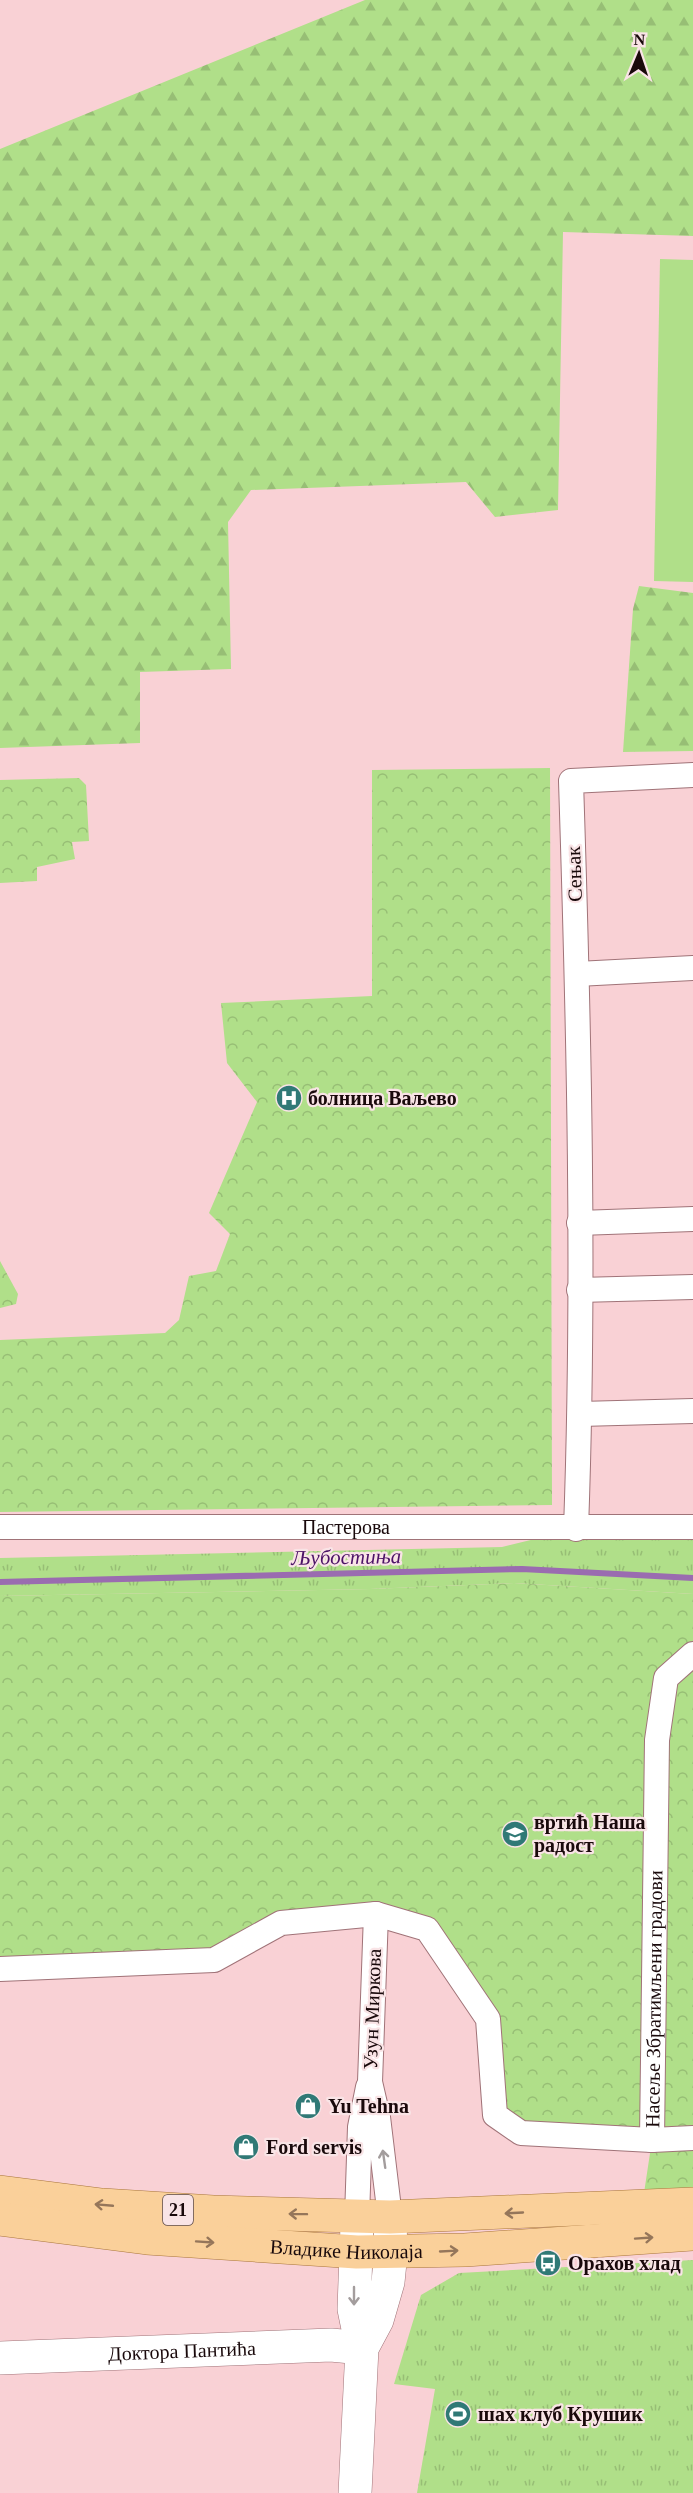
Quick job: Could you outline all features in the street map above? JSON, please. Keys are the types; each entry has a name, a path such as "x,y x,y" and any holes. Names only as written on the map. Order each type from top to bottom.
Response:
{"main road":[{"name":"Владике Николаја","path":"0,2192 102,2205 357,2217 693,2204"},
{"name":"Владике Николаја","path":"0,2219 147,2238 391,2253 693,2234"}],"street":[{"name":"Сењак","path":"577,974 571,781 693,775"},
{"path":"576,1529 580,1414 577,974 693,968"},
{"path":"579,1223 693,1219"},
{"path":"579,1290 693,1287"},
{"path":"580,1414 693,1411"},
{"name":"Пастерова","path":"0,1527 576,1529 693,1527"},
{"name":"Насеље Збратимљени градови","path":"652,2140 657,1740 666,1678 693,1654"},
{"path":"0,1969 214,1960 281,1923 376,1914"},
{"name":"Насеље Збратимљени градови","path":"376,1914 427,1929 488,2019 495,2115 521,2133 652,2140 693,2138"},
{"name":"Узун Миркова","path":"355,2493 362,2348 377,2319 384,2296 391,2253 390,2217 378,2117 370,2082 376,1914"},
{"path":"362,2348 354,2309 360,2127 370,2082"},
{"name":"Доктора Пантића","path":"0,2358 331,2345 362,2348"}],"green space":[{"path":"365,0 693,0 693,236 563,232 558,510 495,517 466,482 251,490 228,522 231,669 140,672 140,743 0,748 0,149"},
{"path":"660,259 693,260 693,582 654,581"},
{"path":"639,586 693,593 693,751 623,752 633,609"},
{"path":"550,768 552,1505 0,1512 0,1340 165,1333 179,1320 189,1276 216,1271 230,1234 209,1213 257,1102 227,1063 221,1003 372,996 372,770"},
{"path":"79,778 86,785 89,841 72,842 75,859 37,867 37,881 0,883 0,780"},
{"path":"0,1261 18,1294 16,1304 0,1308"},
{"path":"693,1527 693,1594 514,1583 370,1589 0,1596 0,1558 502,1547 576,1529"},
{"path":"514,1583 693,1594 693,2191 644,2193 652,2140 521,2133 495,2115 488,2019 427,1929 281,1923 214,1960 0,1969 0,1596 370,1589"},
{"path":"693,2260 693,2493 417,2493 435,2389 394,2384 421,2295 459,2273"}],"waterway":[{"name":"Љубостиња","path":"0,1582 522,1569 693,1578"}],"place":[{"name":"болница Ваљево","path":"289,1098"},
{"name":"вртић Наша радост","path":"515,1834"},
{"name":"Yu Tehna","path":"308,2106"},
{"name":"Ford servis","path":"246,2147"},
{"name":"Орахов хлад","path":"548,2263"},
{"name":"шах клуб Крушик","path":"458,2414"}]}
